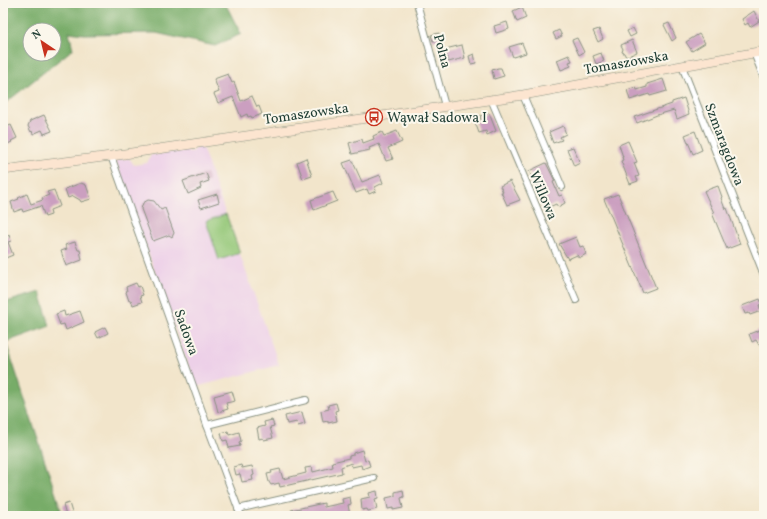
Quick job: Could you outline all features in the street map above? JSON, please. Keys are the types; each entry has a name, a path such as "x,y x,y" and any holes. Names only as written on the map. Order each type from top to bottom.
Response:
{"street":[{"name":"Polna","path":"417,3 446,106"},
{"name":"Tomaszowska","path":"3,170 111,156 523,95 764,51"},
{"path":"754,53 764,78"},
{"name":"Szmaragdowa","path":"682,66 764,276"},
{"path":"523,95 562,187"},
{"name":"Willowa","path":"491,100 576,300"},
{"name":"Sadowa","path":"111,156 241,516"},
{"path":"207,425 306,400"},
{"path":"238,509 374,478"}],"shaded area":[{"path":"202,147 279,365 196,387 115,160 129,158 134,165 147,163 151,155 187,150 189,152 194,151 196,148"}],"green space":[{"path":"3,3 225,3 241,34 215,46 156,33 84,34 69,32 73,49 62,58 62,22 22,22 22,62 57,62 3,105"},
{"path":"226,214 240,253 219,260 206,221"},
{"path":"40,292 50,326 6,342 63,516 3,516 3,303"}],"building":[{"path":"522,7 526,18 517,22 513,11"},
{"path":"754,11 759,21 750,27 748,23 745,25 742,19"},
{"path":"507,22 509,29 496,33 494,26"},
{"path":"669,23 676,38 672,41 664,25"},
{"path":"633,28 636,34 630,37 627,31"},
{"path":"599,29 603,39 598,42 593,31"},
{"path":"559,30 562,36 556,39 553,33"},
{"path":"439,33 441,39 433,41 431,35"},
{"path":"699,34 705,43 692,51 686,42"},
{"path":"577,38 584,52 579,55 572,40"},
{"path":"632,40 637,52 626,57 622,52 623,49 621,45"},
{"path":"522,43 526,53 513,57 509,47"},
{"path":"462,45 465,58 448,62 445,49"},
{"path":"601,53 604,61 596,64 593,56"},
{"path":"474,54 476,63 471,64 469,56"},
{"path":"569,55 572,61 569,62 571,66 561,70 557,60"},
{"path":"501,68 504,76 494,79 492,70"},
{"path":"228,74 232,83 234,82 241,101 252,96 257,107 259,106 262,114 252,118 251,116 248,117 247,114 241,117 233,97 218,103 214,94 219,92 214,79"},
{"path":"663,79 667,91 650,96 649,94 630,100 627,90 636,87 637,90 647,87 647,84"},
{"path":"684,98 689,114 677,119 674,110 637,123 634,117 672,104 672,102"},
{"path":"489,113 496,131 487,135 486,131 479,133 475,122 481,120 480,116"},
{"path":"44,115 52,131 44,134 42,130 33,134 28,126 30,121"},
{"path":"11,125 17,138 3,146 4,128"},
{"path":"563,126 566,134 560,137 562,140 553,143 549,132"},
{"path":"397,131 402,142 388,148 393,159 386,161 379,144 369,148 370,150 352,154 349,143 362,139 363,143 374,139 373,136 382,132 384,136"},
{"path":"695,131 702,150 693,154 685,135"},
{"path":"628,141 637,162 634,163 639,176 636,177 638,181 630,184 621,161 623,160 623,157 619,145"},
{"path":"573,147 580,163 574,166 567,149"},
{"path":"306,158 312,176 303,179 297,162"},
{"path":"352,160 362,182 380,175 383,183 375,187 376,191 369,194 367,189 356,193 343,163"},
{"path":"546,163 555,181 553,182 559,196 562,195 565,203 558,207 556,204 547,208 538,193 540,192 535,178 533,179 529,171"},
{"path":"206,173 209,181 200,184 201,188 188,194 183,181"},
{"path":"510,181 520,200 507,205 500,186"},
{"path":"81,183 86,185 91,199 81,202 73,196 68,198 65,189"},
{"path":"718,186 725,209 727,208 740,244 727,249 704,191"},
{"path":"54,190 60,206 50,210 51,215 45,217 41,206 23,212 22,209 14,212 11,202 19,199 18,198 27,194 31,204 43,200 42,198 49,195 47,192"},
{"path":"333,192 337,201 314,210 311,200"},
{"path":"217,194 219,202 201,208 198,200"},
{"path":"618,194 656,288 643,293 604,199"},
{"path":"148,200 154,201 161,210 165,208 174,233 172,237 169,235 153,241 141,209 143,203"},
{"path":"3,231 5,237 9,235 11,241 8,242 13,255 3,259"},
{"path":"576,237 580,247 583,246 586,254 579,258 577,255 568,259 559,244"},
{"path":"75,242 78,250 80,250 82,260 66,266 61,251 67,249 65,245"},
{"path":"136,283 138,287 140,286 143,295 140,296 142,302 133,305 131,300 129,301 126,287"},
{"path":"760,299 762,304 759,305 761,311 750,315 749,313 745,314 742,306"},
{"path":"64,311 65,316 80,311 84,322 66,330 64,324 60,325 56,314"},
{"path":"105,327 108,333 98,338 95,332"},
{"path":"762,329 764,334 764,343 759,345 756,340 752,342 749,334"},
{"path":"232,391 235,401 226,403 228,409 218,412 214,396"},
{"path":"336,403 338,410 335,411 337,421 328,423 328,421 323,422 321,411 329,409 328,405"},
{"path":"302,412 305,424 298,426 297,422 287,424 285,416"},
{"path":"272,420 274,426 270,427 273,438 264,440 263,438 259,439 257,428 265,426 264,422"},
{"path":"228,431 229,435 239,432 241,441 239,442 240,446 229,448 227,440 223,441 221,433"},
{"path":"362,450 365,461 368,460 370,466 362,469 361,465 352,467 351,463 341,467 342,473 280,487 279,483 271,485 269,482 267,474 272,473 271,471 280,469 283,479 306,473 305,468 312,467 313,472 333,467 332,462 349,458 349,456 353,455 353,453"},
{"path":"241,465 242,468 252,466 254,475 252,476 253,480 242,482 240,474 236,475 234,467"},
{"path":"403,490 404,497 401,498 403,508 393,510 393,508 388,509 386,498 395,496 395,492"},
{"path":"377,491 378,498 375,499 377,509 368,511 367,509 362,510 361,499 370,497 369,493"},
{"path":"350,497 351,504 348,505 350,515 335,516 335,514 319,516 318,513 292,516 291,510 324,503 324,507 343,503 342,499"},
{"path":"69,503 73,516 66,516 63,505"}],"place":[{"name":"Wąwał Sadowa I","path":"374,117"}]}
